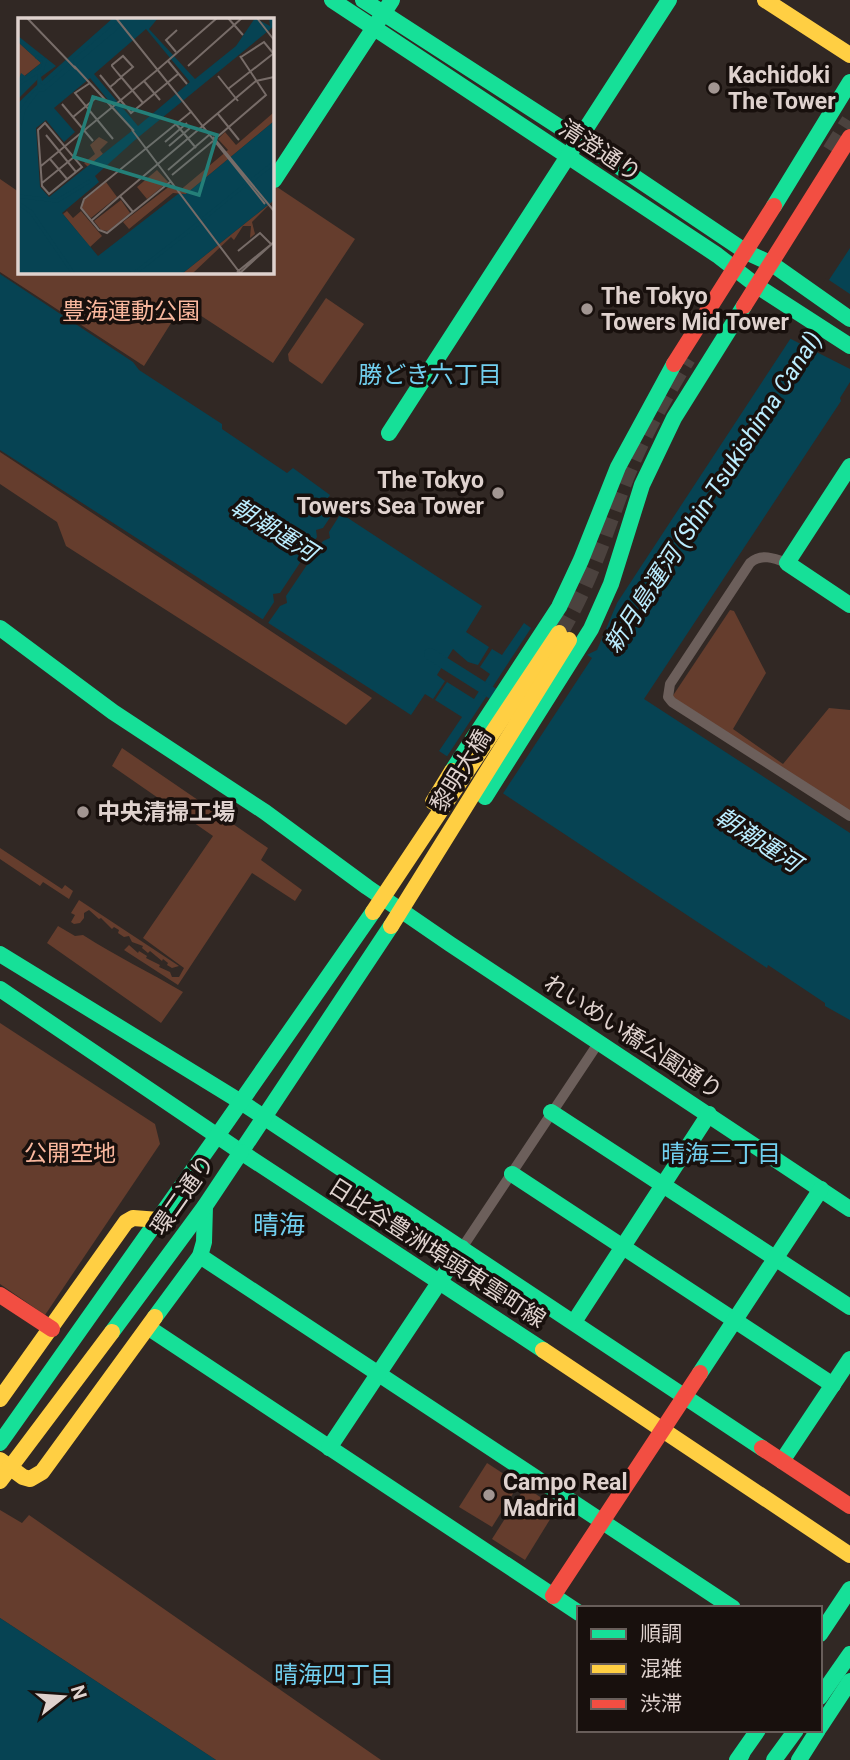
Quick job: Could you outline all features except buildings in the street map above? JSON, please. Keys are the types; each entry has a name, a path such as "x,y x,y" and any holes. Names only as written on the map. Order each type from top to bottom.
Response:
{"main road":[{"name":"清澄通り","path":"332,0 850,346"},
{"name":"清澄通り","path":"363,0 388,6 578,139 746,252 772,264 850,318"},
{"path":"389,433 669,0"},
{"path":"765,0 850,55"},
{"path":"274,180 388,6"},
{"path":"820,131 835,97 850,74"},
{"path":"373,912 452,771 544,634 559,607 581,561 609,489 662,382 736,268 850,82"},
{"path":"391,926 485,797 578,652 611,584 635,506 668,430 850,138"},
{"path":"769,215 776,228 793,231"},
{"path":"644,415 651,428 668,430"},
{"path":"847,476 787,563 850,606"},
{"name":"れいめい橋公園通り","path":"0,628 113,712 265,812 392,904 850,1209"},
{"name":"黎明大橋","path":"373,912 564,637 391,926"},
{"name":"環二通り","path":"0,1443 373,912"},
{"name":"環二通り","path":"0,1481 205,1206 266,1118 391,926"},
{"name":"日比谷豊洲埠頭東雲町線","path":"0,954 241,1101 850,1506"},
{"name":"日比谷豊洲埠頭東雲町線","path":"0,989 850,1555"},
{"path":"551,1112 850,1307"},
{"path":"574,1322 709,1114"},
{"path":"512,1174 833,1385"},
{"path":"553,1596 821,1189"},
{"path":"0,1460 30,1479 42,1472 200,1256 204,1242 205,1206"},
{"path":"0,1399 126,1222 133,1218 159,1220"},
{"path":"329,1448 461,1248"},
{"path":"200,1256 730,1606"},
{"path":"0,1295 51,1329"},
{"path":"149,1328 577,1612"},
{"path":"782,1461 850,1359"},
{"path":"822,1631 850,1589"},
{"path":"822,1694 850,1654"},
{"path":"822,1724 850,1682"},
{"path":"739,1758 756,1732"},
{"path":"774,1760 796,1732"},
{"path":"783,1760 797,1732"},
{"path":"803,1758 817,1732"}],"street":[{"path":"787,563 765,557 755,558 750,563 670,684 668,696 678,706 850,816"},
{"path":"461,1248 599,1042"}],"green space":[{"name":"豊海運動公園","path":"0,179 18,191 18,273 273,273 273,184 355,239 273,363 183,304 144,366 0,272"},
{"path":"326,298 364,324 322,384 289,361 288,354"},
{"path":"0,452 372,698 346,725 66,546 57,522 0,484"},
{"path":"730,610 734,611 766,673 733,729 783,764 829,708 850,710 850,812 672,697"},
{"path":"122,748 268,848 261,860 302,890 295,901 252,873 178,985 124,950 129,945 170,972 172,977 179,977 184,968 143,938 213,836 112,766"},
{"path":"0,848 62,889 65,885 73,891 69,899 43,882 40,886 0,859"},
{"path":"79,900 179,966 172,968 167,965 163,959 162,961 150,951 148,953 143,946 132,942 129,936 124,937 114,927 112,929 89,910 84,913 80,923 74,924 71,922 75,915 71,913"},
{"path":"58,926 75,936 83,935 183,992 161,1023 47,943"},
{"name":"公開空地","path":"0,1023 155,1124 160,1144 45,1315 0,1284"},
{"name":"Campo Real Madrid","path":"487,1463 519,1484 492,1527 459,1507"},
{"path":"525,1487 557,1508 525,1560 492,1539"},
{"path":"0,1510 22,1523 29,1515 381,1760 216,1760 0,1618"}],"water":[{"name":"新月島運河 (Shin-Tsukishima Canal)","path":"850,248 850,382 840,398 841,401 644,699 850,833 850,1020 439,751 462,717 435,700 447,682 474,699 490,674 480,667 492,649 502,655 524,623 576,660 597,650 617,603"},
{"path":"0,274 133,362 139,370 222,424 222,429 287,473 293,468 330,495 325,503 482,606 466,632 489,647 478,665 468,662 453,649 437,675 445,681 433,699 425,694 411,715 0,450"},
{"path":"0,1618 216,1760 0,1760"}],"pier":[{"path":"826,278 850,294 850,369 787,337"},
{"path":"337,507 343,510 329,532 330,538 323,541 286,596 287,603 280,606 266,626 261,622 274,602 273,594 280,593 317,537 316,530 323,528"},
{"path":"533,625 576,656 584,653 592,658 502,795 446,758"}],"waterway":[{"name":"朝潮運河","path":"430,654 495,695"}],"tunnel":[{"path":"831,151 850,121"},
{"path":"559,633 586,581 642,440 687,358"}],"traffic: fast":[{"path":"332,0 850,346"},
{"path":"363,0 746,252 772,264 850,319"},
{"path":"274,180 392,0"},
{"path":"389,433 669,0"},
{"path":"774,206 850,82"},
{"path":"485,797 591,629 611,584 642,485 674,418 744,306"},
{"path":"452,771 559,607 618,467 674,364"},
{"path":"850,466 787,563 850,605"},
{"path":"0,628 113,712 265,812 450,944 850,1209"},
{"path":"217,1136 373,912"},
{"path":"241,1152 391,926"},
{"path":"0,954 241,1102 762,1448"},
{"path":"0,989 241,1152 543,1350"},
{"path":"551,1112 850,1307"},
{"path":"574,1322 709,1114"},
{"path":"0,1443 217,1136"},
{"path":"112,1332 205,1206 241,1152"},
{"path":"512,1174 833,1385"},
{"path":"700,1373 821,1189"},
{"path":"155,1317 200,1256 204,1242 205,1206"},
{"path":"329,1448 462,1248"},
{"path":"200,1256 730,1606"},
{"path":"149,1328 577,1612"},
{"path":"782,1461 850,1359"},
{"path":"822,1631 850,1589"},
{"path":"822,1694 850,1654"},
{"path":"822,1724 850,1681"},
{"path":"737,1760 757,1732"},
{"path":"774,1760 795,1732"},
{"path":"799,1760 817,1732"},
{"path":"739,1760 742,1754"}],"traffic: slow":[{"path":"765,0 850,55"},
{"path":"373,912 559,633"},
{"path":"391,926 569,640"},
{"path":"433,802 452,771"},
{"path":"0,1399 126,1222 133,1218 159,1220"},
{"path":"0,1460 23,1477 30,1479 42,1472 155,1317"},
{"path":"0,1481 112,1332"},
{"path":"543,1350 850,1555"}],"traffic: jam":[{"path":"744,306 850,137"},
{"path":"674,364 774,206"},
{"path":"0,1295 52,1329"},
{"path":"553,1596 700,1373"},
{"path":"762,1448 850,1506"}],"place":[{"name":"Kachidoki The Tower","path":"714,88"},
{"name":"The Tokyo Towers Mid Tower","path":"587,309"},
{"name":"The Tokyo Towers Sea Tower","path":"498,493"},
{"name":"中央清掃工場","path":"83,812"},
{"name":"Campo Real Madrid","path":"489,1495"}],"district":[{"name":"勝どき六丁目","path":"430,375"},
{"name":"晴海三丁目","path":"721,1154"},
{"name":"晴海","path":"279,1225"},
{"name":"晴海四丁目","path":"334,1675"}]}
